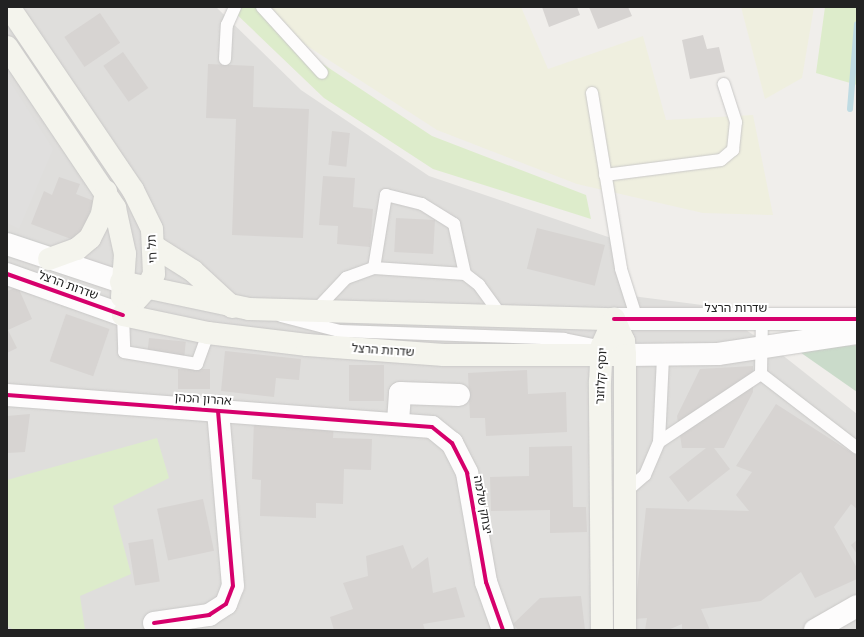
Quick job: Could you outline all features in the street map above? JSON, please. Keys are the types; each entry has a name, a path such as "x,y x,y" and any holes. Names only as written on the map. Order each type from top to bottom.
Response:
{"main road":[{"name":"תל חי","path":"9,7 145,208 155,247 154,274 147,288 124,315"},
{"path":"7,47 106,191 121,223 125,254 121,282 124,315"},
{"path":"49,259 77,249 90,238 102,214 106,191"},
{"path":"155,247 193,271 232,307"},
{"name":"שדרות הרצל","path":"121,282 232,307 266,310 502,317 614,318"},
{"name":"שדרות הרצל","path":"124,315 208,333 444,355 602,350 625,355"},
{"name":"יוסף קלוזנר","path":"602,630 602,350 614,318"},
{"name":"יוסף קלוזנר","path":"614,318 624,341 625,355 623,494 625,630"}],"street":[{"name":"שדרות הרצל","path":"7,244 121,282"},
{"name":"שדרות הרצל","path":"7,274 124,315"},
{"name":"שדרות הרצל","path":"614,318 857,319"},
{"name":"שדרות הרצל","path":"625,355 663,356 762,349 857,333"},
{"path":"398,422 400,393 459,395"},
{"name":"אהרון הכהן","path":"7,395 218,412 398,422"},
{"path":"154,623 209,615 226,604 233,586 218,412"},
{"name":"יצחק שלמה","path":"398,422 432,427 443,434 460,456 467,473 486,582 502,630"},
{"path":"815,630 857,606"}],"lane":[{"path":"225,59 228,25 235,7"},
{"path":"262,7 322,73"},
{"path":"605,175 721,160 733,150 736,122 724,84"},
{"path":"592,93 621,269 637,319"},
{"path":"374,268 386,195 422,204 454,224 465,274"},
{"path":"314,312 346,278 374,268 465,274 480,285 502,317"},
{"name":"שדרות הרצל","path":"266,310 340,331 564,339 602,350"},
{"path":"124,315 124,352 197,364 208,333"},
{"path":"761,374 762,319"},
{"path":"623,494 645,475 659,442 663,356"},
{"path":"659,442 761,374"},
{"path":"761,374 857,448"}],"shaded area":[{"path":"7,7 216,7 301,90 429,176 620,241 632,296 710,306 776,350 857,414 857,630 7,630"},
{"path":"7,77 53,149 19,229 7,223"}],"green space":[{"path":"229,7 260,7 297,47 432,136 586,195 591,219 433,169 324,98"},
{"path":"270,7 521,7 548,69 643,36 666,120 753,115 773,215 703,213 577,184 437,130 301,42"},
{"path":"741,7 814,7 802,78 765,99"},
{"path":"825,7 857,7 857,85 816,73"},
{"path":"857,345 857,392 797,350"},
{"path":"157,438 169,478 113,506 131,574 80,596 85,630 13,630 7,625 7,480"}],"building":[{"path":"542,7 577,7 580,15 549,27"},
{"path":"589,7 628,7 632,16 598,29"},
{"path":"100,13 120,43 84,67 64,37"},
{"path":"703,35 707,49 719,47 725,72 690,79 682,40"},
{"path":"123,52 148,88 129,102 103,66"},
{"path":"208,64 254,66 253,107 309,109 303,238 232,235 236,119 206,118"},
{"path":"332,131 350,133 346,167 328,165"},
{"path":"323,176 355,178 353,207 373,209 370,247 337,244 338,226 319,225"},
{"path":"59,177 80,184 76,194 94,201 79,242 31,224 44,191 52,195"},
{"path":"396,218 435,220 433,254 394,252"},
{"path":"537,228 605,245 595,286 527,269"},
{"path":"18,287 32,319 8,330 17,348 7,353 7,291"},
{"path":"66,314 109,329 93,376 50,361"},
{"path":"149,338 186,342 184,363 147,359"},
{"path":"225,351 301,359 299,380 276,378 274,397 221,391"},
{"path":"349,365 384,365 384,401 349,401"},
{"path":"753,366 753,392 724,448 714,448 730,469 688,502 669,477 706,448 682,448 677,416 700,369"},
{"path":"178,369 210,369 210,389 178,389"},
{"path":"527,370 528,394 566,392 567,432 486,436 485,418 470,418 468,373"},
{"path":"776,404 857,456 857,509 851,504 834,527 857,568 857,579 815,598 801,572 761,601 701,609 710,630 682,630 682,624 668,630 645,630 647,618 634,619 646,508 749,511 736,495 752,472 736,466"},
{"path":"30,414 25,452 7,453 7,416"},
{"path":"254,420 334,423 333,438 372,439 371,470 344,469 343,504 316,503 316,518 260,516 261,480 252,479"},
{"path":"572,446 573,507 586,507 587,532 550,533 550,510 491,511 490,477 529,476 529,447"},
{"path":"203,499 214,551 168,561 157,509"},
{"path":"153,539 160,581 135,585 128,543"},
{"path":"857,540 857,554 851,545"},
{"path":"403,545 412,569 428,557 433,593 456,587 465,617 423,624 425,630 334,630 330,617 353,609 343,583 368,576 366,556"},
{"path":"581,596 585,630 518,630 513,624 540,598"}],"waterway":[{"path":"850,109 857,24"}],"cycle path":[{"path":"7,274 123,315"},
{"path":"614,319 857,319"},
{"path":"7,395 432,427 452,443 467,473 486,582 503,630"},
{"path":"154,623 209,615 226,604 233,586 218,412"}]}
